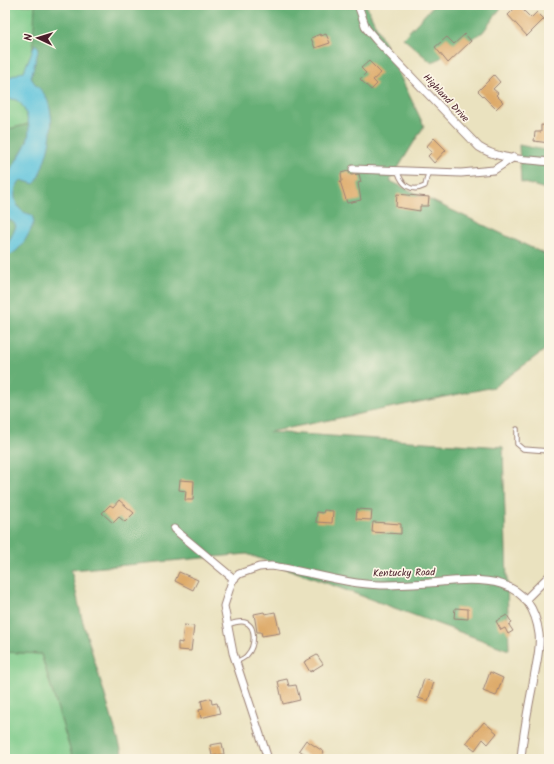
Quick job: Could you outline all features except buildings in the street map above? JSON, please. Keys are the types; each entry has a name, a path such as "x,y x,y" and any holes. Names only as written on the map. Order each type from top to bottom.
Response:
{"street":[{"name":"Highland Drive","path":"358,5 361,18 376,40 479,147 487,152 549,162"},
{"path":"353,169 398,172 461,173 494,170 514,157"},
{"path":"174,529 234,579 227,593 224,606 227,626 236,662 268,759"},
{"name":"Kentucky Road","path":"234,579 239,574 249,570 271,566 340,580 380,585 483,580 494,581 508,586 520,594 530,606 539,634 538,651 523,737 521,759"},
{"path":"525,600 549,576"}],"lane":[{"path":"398,172 405,186 411,188 420,188 425,186 428,173"},
{"path":"517,429 517,444 523,449 549,451"},
{"path":"227,626 238,621 245,622 252,630 253,641 251,650 247,656 236,662"}],"green space":[{"path":"5,5 62,5 29,124 5,130"},
{"path":"35,5 366,5 424,126 390,181 549,256 549,347 494,387 269,432 503,447 509,650 247,554 71,570 82,619 124,759 73,759 41,654 5,652 5,130 29,124"},
{"path":"434,5 503,5 483,32 432,63 403,38"},
{"path":"519,145 549,151 549,190 521,182"},
{"path":"5,652 41,654 73,759 5,759"}],"water":[{"path":"35,44 39,48 31,77 34,83 44,93 50,109 50,141 37,181 34,184 21,180 16,187 15,198 18,206 23,211 32,215 34,222 30,232 20,247 12,254 7,256 5,254 6,248 16,226 13,222 5,218 4,186 24,147 29,131 28,121 21,104 14,99 5,99 5,79 24,71"}]}
